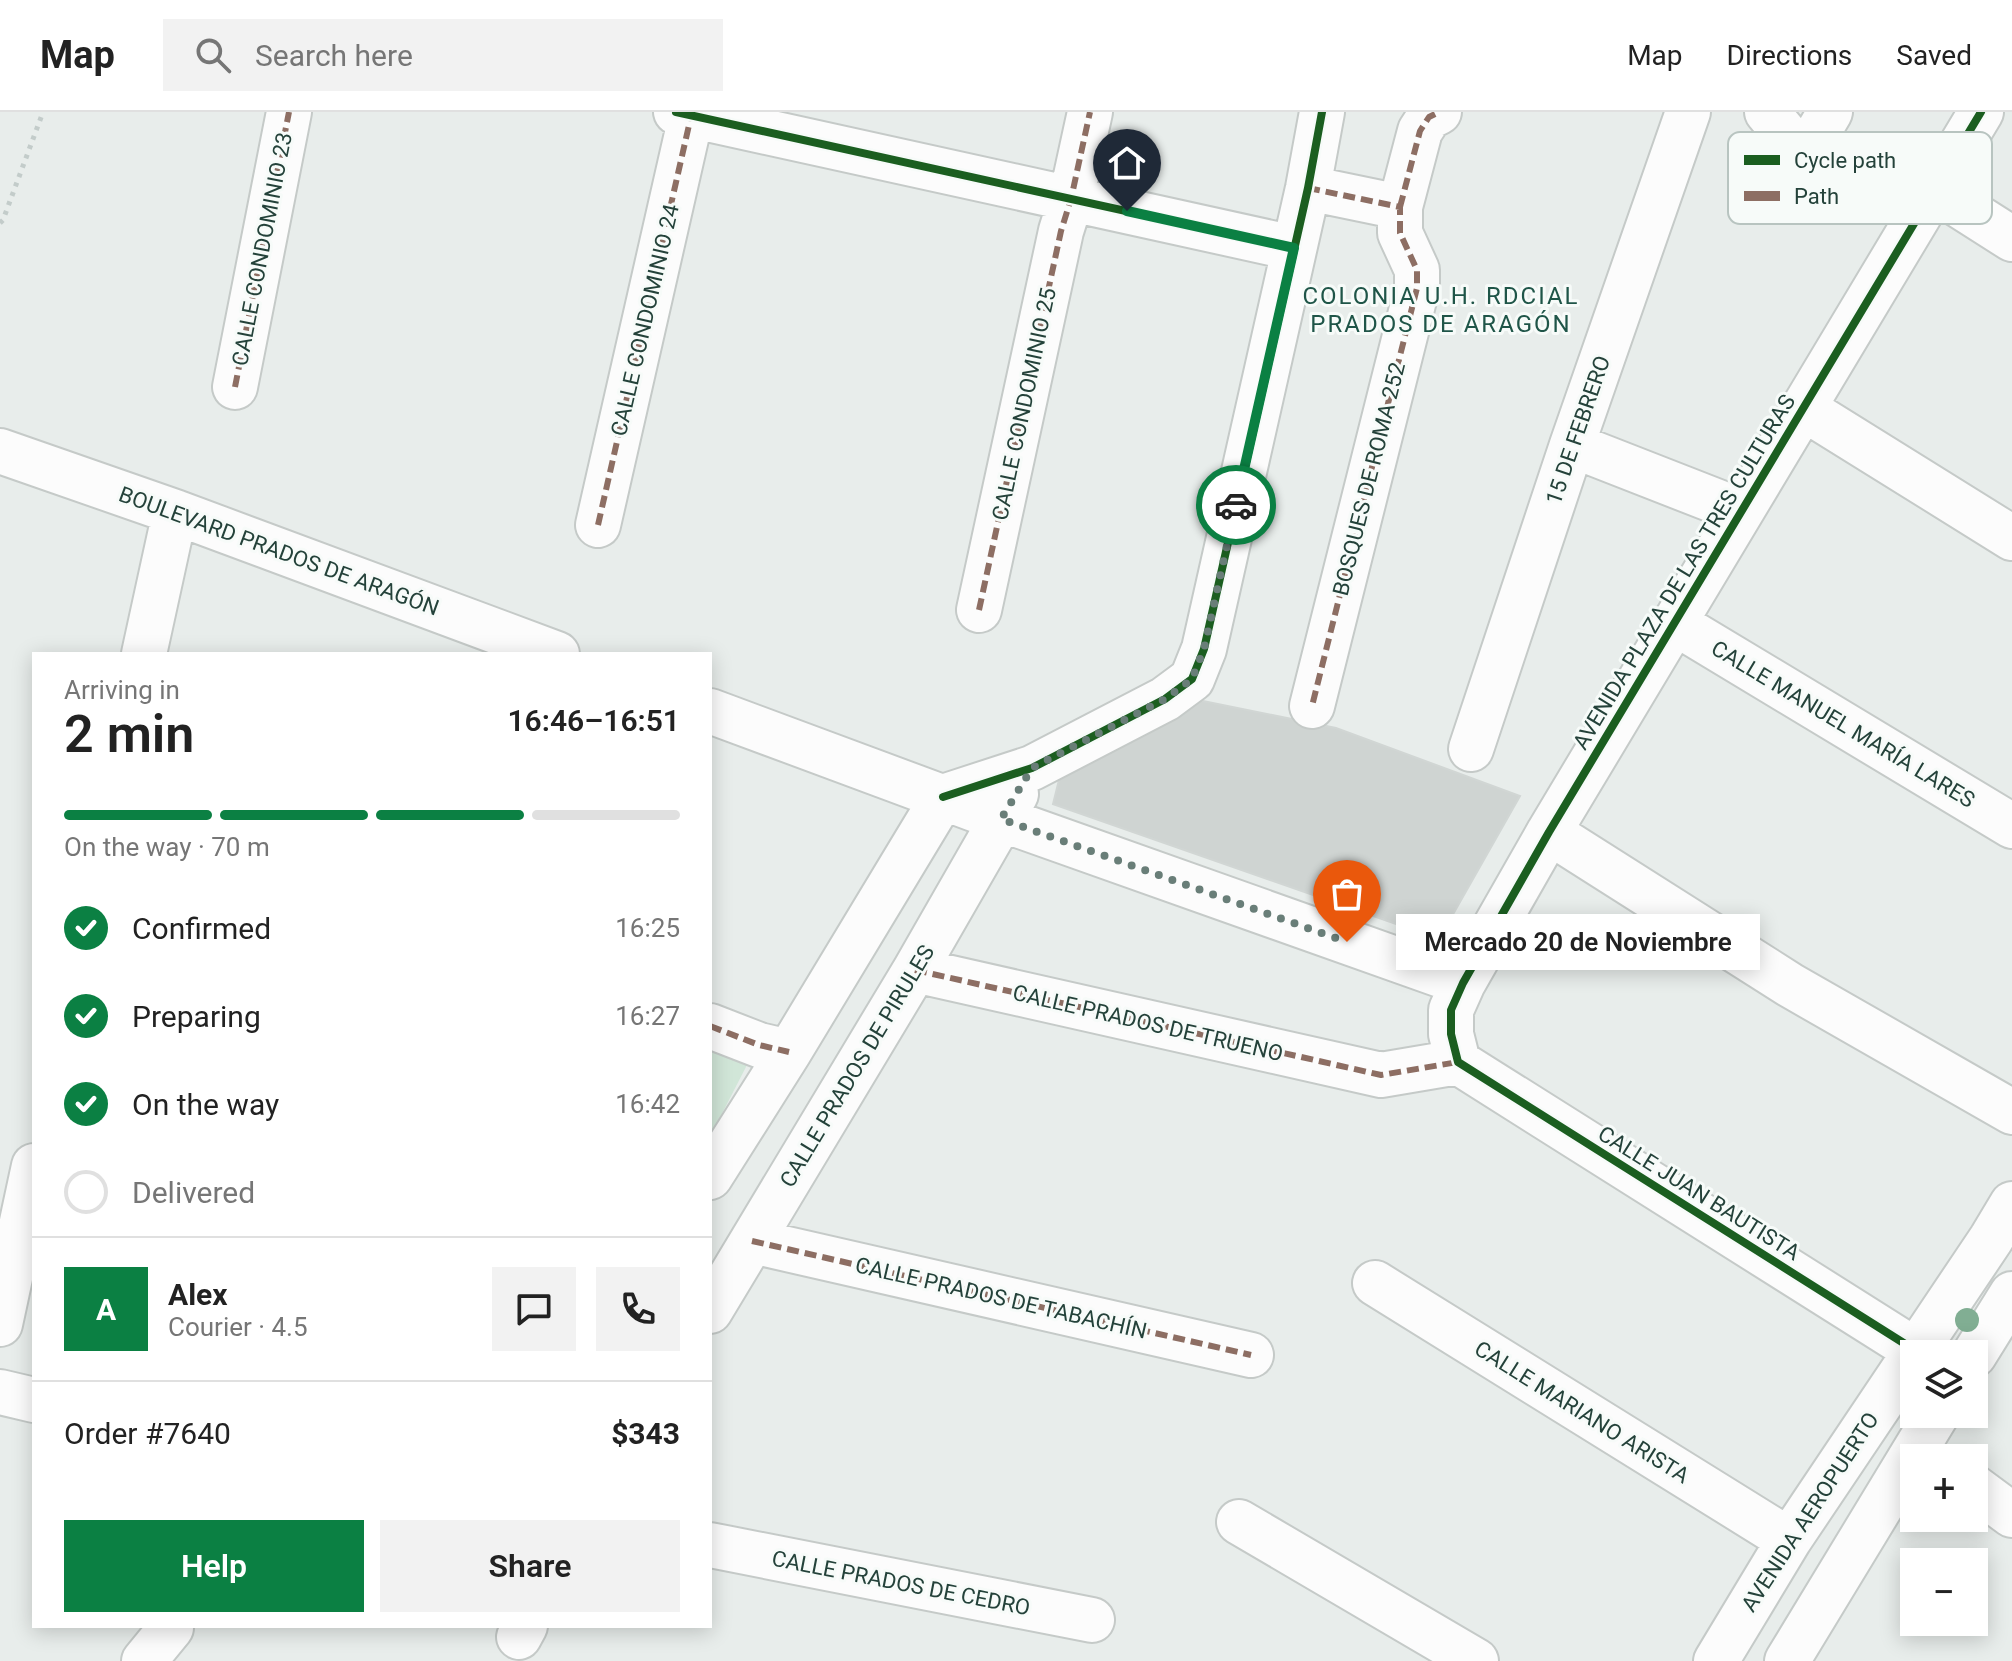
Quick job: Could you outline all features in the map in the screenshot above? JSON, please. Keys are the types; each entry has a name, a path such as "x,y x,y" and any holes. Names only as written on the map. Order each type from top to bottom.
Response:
{"street":[{"name":"CALLE CONDOMINIO 23","path":"235,387 289,112"},
{"name":"CALLE CONDOMINIO 25","path":"979,610 1061,231 1090,112"},
{"path":"712,1174 943,797 1032,768 1165,699 1192,679 1204,649 1308,188 1322,112"},
{"name":"BOSQUES DE ROMA 252","path":"1312,706 1417,288 1417,270 1400,233 1400,207 1420,131 1429,117 1439,112"},
{"name":"15 DE FEBRERO","path":"1471,749 1572,445 1688,112"},
{"path":"1767,112 1784,132"},
{"path":"1825,132 1830,112"},
{"name":"AVENIDA PLAZA DE LAS TRES CULTURAS","path":"1969,132 1981,112"},
{"path":"686,113 1294,248"},
{"name":"CALLE CONDOMINIO 24","path":"598,525 686,113"},
{"path":"1308,188 1400,207"},
{"name":"AVENIDA PLAZA DE LAS TRES CULTURAS","path":"1458,1062 1451,1034 1451,1010 1463,983 1549,832 1914,224"},
{"path":"1988,224 2012,239"},
{"path":"1803,408 2012,538"},
{"path":"1572,445 1741,511"},
{"name":"BOULEVARD PRADOS DE ARAGÓN","path":"0,451 175,512 552,652"},
{"path":"144,652 175,512"},
{"name":"CALLE MANUEL MARÍA LARES","path":"1675,623 2012,826"},
{"path":"712,712 1001,819 1463,983"},
{"name":"CALLE PRADOS DE PIRULES","path":"712,1308 1032,768"},
{"path":"1549,832 1790,985 2012,1112"},
{"name":"CALLE PRADOS DE TRUENO","path":"915,970 1381,1075 1458,1062"},
{"path":"712,1027 759,1045 789,1052"},
{"name":"CALLE JUAN BAUTISTA","path":"1458,1062 1900,1341"},
{"path":"0,1324 32,1175"},
{"name":"AVENIDA AEROPUERTO","path":"1926,1340 2012,1204"},
{"name":"CALLE PRADOS DE TABACHÍN","path":"752,1241 1251,1355"},
{"name":"CALLE MARIANO ARISTA","path":"1375,1283 1789,1540"},
{"path":"1983,1340 2012,1294"},
{"name":"AVENIDA AEROPUERTO","path":"1716,1661 1789,1540 1900,1378"},
{"path":"0,1392 32,1400"},
{"path":"1803,1655 1930,1439"},
{"path":"1988,1497 2012,1515"},
{"path":"1239,1522 1476,1661"},
{"name":"CALLE PRADOS DE CEDRO","path":"712,1545 1092,1620"},
{"path":"144,1661 171,1628"}],"path":[{"path":"0,223 43,112"}],"green space":[{"path":"712,1051 748,1063 712,1133"}],"building":[{"path":"1198,700 1336,728 1520,796 1439,939 1053,804 1060,776"}],"marked path":[{"path":"235,387 289,112"},
{"path":"598,525 692,112"},
{"path":"979,610 1061,231 1090,112"},
{"path":"1400,207 1420,131 1429,117 1439,112"},
{"path":"1308,188 1400,207 1400,233 1417,270 1417,288 1312,706"},
{"path":"915,970 1381,1075 1458,1062"},
{"path":"712,1027 759,1045 789,1052"},
{"path":"752,1241 1251,1355"}],"cycle path":[{"path":"676,112 1294,248"},
{"path":"943,797 1032,768 1165,699 1192,679 1204,649 1308,188 1322,112"},
{"path":"1969,132 1981,112"},
{"path":"1900,1341 1458,1062 1451,1034 1451,1010 1463,983 1549,832 1914,224"}],"way so far":[{"path":"1236,505 1204,649 1192,679 1165,699 1032,768 1001,819 1347,942"}],"place":[{"name":"Mercado 20 de Noviembre","path":"1347,942"}],"district":[{"name":"COLONIA U.H. RDCIAL PRADOS DE ARAGÓN","path":"1441,310"}],"route":[{"path":"1127,211 1294,248 1236,505"}]}
